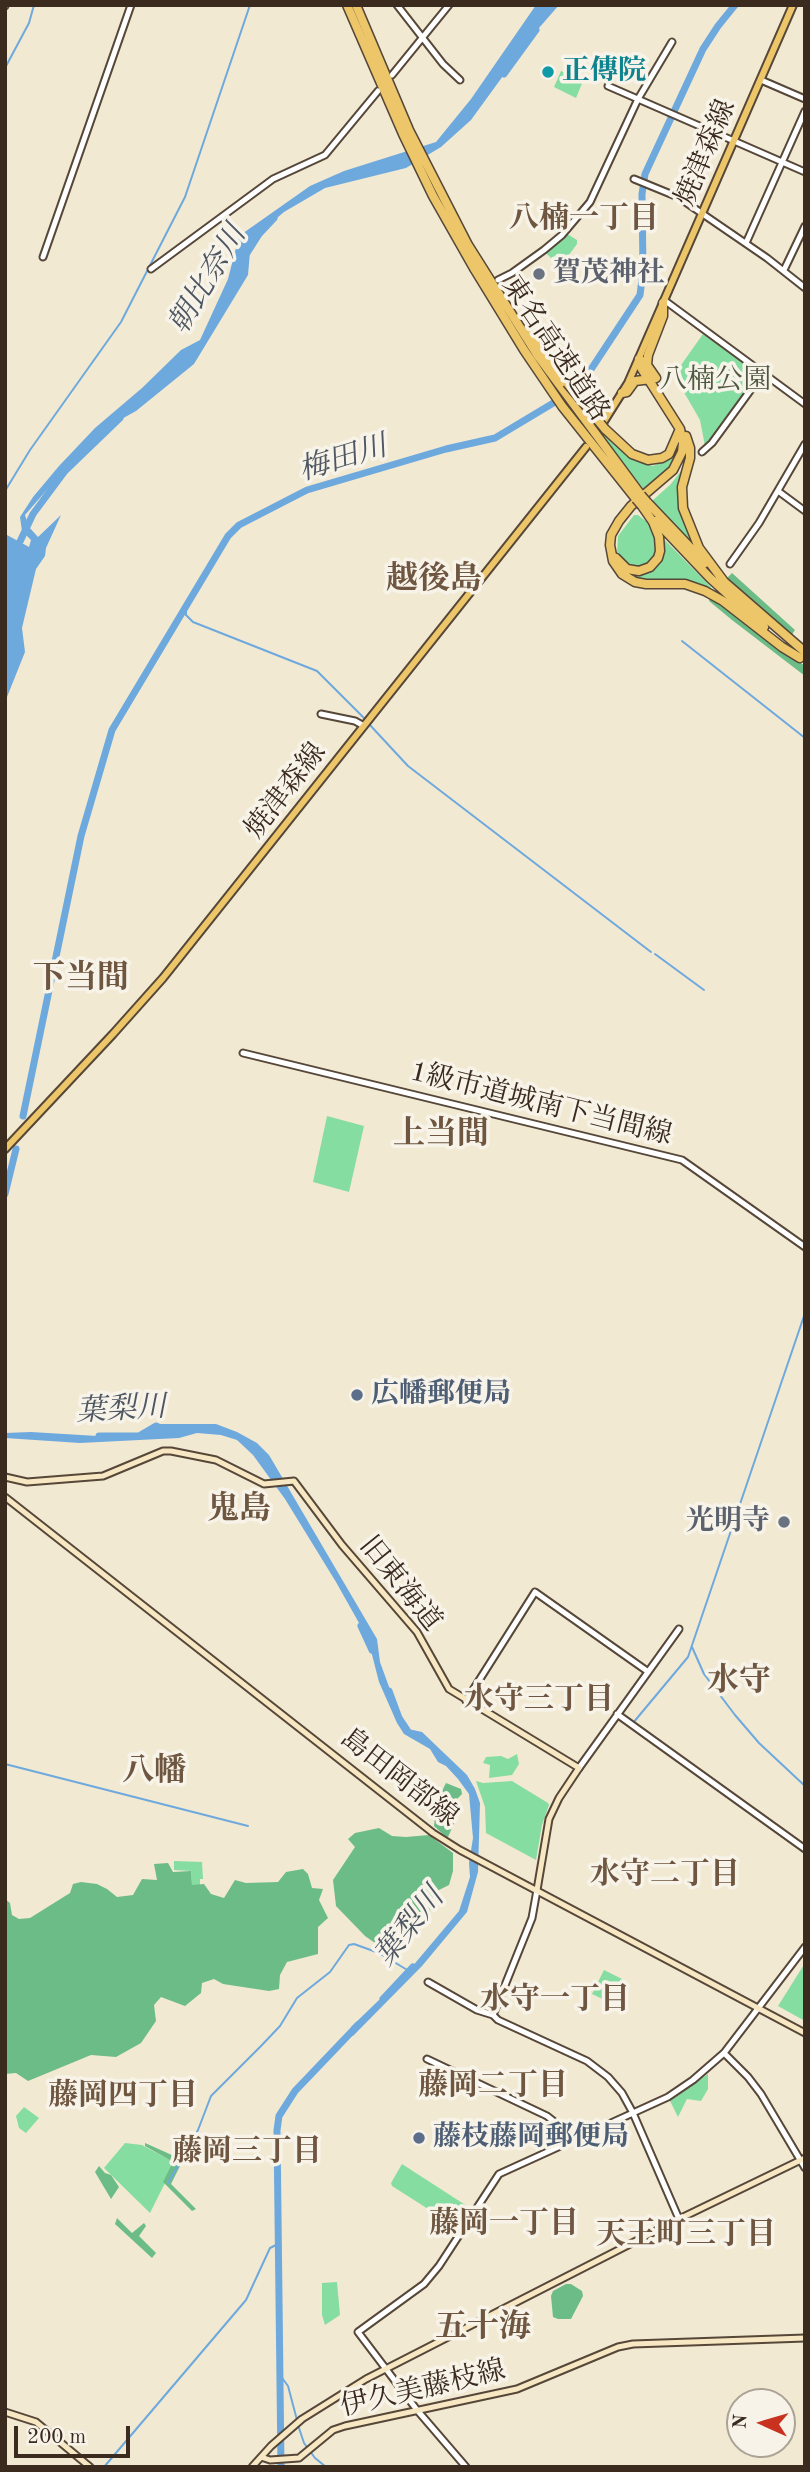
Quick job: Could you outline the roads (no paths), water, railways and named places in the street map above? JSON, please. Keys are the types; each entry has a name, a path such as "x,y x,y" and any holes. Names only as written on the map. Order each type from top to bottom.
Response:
{"highway":[{"name":"東名高速道路","path":"347,5 427,175 495,304 558,385"},
{"name":"東名高速道路","path":"356,5 406,132"},
{"name":"東名高速道路","path":"427,175 498,294 558,385 566,404 642,500 730,598 803,657"},
{"path":"647,365 648,355 663,316 664,301"},
{"path":"639,359 647,365 673,407 690,448 682,487 686,518 699,548 725,583"},
{"path":"639,359 640,366 682,430 686,448 679,467 630,513 616,535 616,557 623,566 633,571 650,567 660,551 656,529 642,500"},
{"path":"622,393 627,392 635,380 650,379"},
{"path":"558,385 602,429 639,458 655,460 669,454 682,430"},
{"path":"682,430 682,452 673,470 631,506 614,529 610,545 613,561 622,574 635,582 685,584 705,591 723,601 782,647 803,657"},
{"name":"東名高速道路","path":"642,500 803,657"}],"main road":[{"name":"焼津森線","path":"602,429 639,359 793,5"},
{"name":"焼津森線","path":"5,1149 163,978 586,447"},
{"name":"旧東海道","path":"5,1476 27,1482 103,1476 163,1451 173,1451 210,1458 264,1484 294,1481 342,1545 412,1626 450,1690 579,1768"},
{"name":"島田岡部線","path":"5,1497 433,1833 805,2034"},
{"path":"537,1889 546,1832 555,1805 579,1768"},
{"name":"伊久美藤枝線","path":"252,2467 302,2419 385,2369 802,2159"},
{"name":"伊久美藤枝線","path":"261,2457 270,2460 292,2460 309,2451 337,2428 517,2389 607,2351 633,2344 805,2338"},
{"path":"5,2413 35,2424 88,2467"}],"street":[{"path":"43,257 131,5"},
{"path":"397,5 443,64 460,80"},
{"path":"392,75 449,5"},
{"path":"498,280 544,250 562,235 583,210 603,178 638,99 672,42"},
{"path":"761,80 805,99"},
{"path":"608,86 805,172"},
{"path":"151,269 273,179 325,155 379,91"},
{"path":"746,243 805,111"},
{"path":"636,180 678,197 746,243 805,288"},
{"path":"784,271 805,226"},
{"path":"664,301 805,404"},
{"path":"702,452 712,443 763,373"},
{"path":"730,564 746,544 805,444"},
{"path":"778,491 805,511"},
{"path":"321,714 364,726"},
{"name":"1級市道城南下当間線","path":"243,1053 682,1160 805,1247"},
{"path":"466,1701 535,1592 647,1671"},
{"path":"579,1768 679,1629"},
{"path":"617,1714 805,1849"},
{"path":"493,2015 532,1918 537,1889"},
{"path":"466,2467 417,2410 358,2332 424,2284 439,2266 499,2174 686,2086 724,2053 805,1947"},
{"path":"428,1982 477,2010 576,2055 600,2070 622,2093 633,2113 679,2219"},
{"path":"724,2053 761,2094 805,2168"},
{"path":"427,2059 547,2116 561,2127 569,2142"}],"water":[{"path":"536,5 559,5 532,36 471,120 441,147 406,168 325,188 284,212 251,240 248,275 194,364 136,411 109,426 72,461 25,515 29,527 38,537 61,515 45,556 36,569 22,628 25,652 5,702 5,539 7,535 29,547 31,540 22,531 20,517 33,497 95,428 181,350 200,340 228,279 239,236 310,186 344,171 436,142 471,99"},
{"path":"159,1424 216,1424 257,1443 269,1455 377,1639 380,1662 404,1728 422,1732 467,1775 480,1803 478,1872 467,1912 422,1966 353,2036 351,2027 406,1974 459,1911 470,1877 473,1838 469,1794 446,1766 438,1762 430,1749 404,1734 379,1682 368,1639 336,1582 285,1499 253,1455 237,1440 221,1435 197,1433 179,1438 80,1443 5,1438 5,1433 31,1432 139,1436"}],"waterway":[{"path":"5,68 29,23 34,5"},
{"path":"5,491 30,450 121,322 185,197 250,5"},
{"name":"梅田川","path":"570,393 582,383 640,295 643,271 642,194 645,174 703,49 735,5"},
{"name":"朝比奈川","path":"504,74 536,30"},
{"name":"朝比奈川","path":"245,256 259,234 274,218"},
{"name":"梅田川","path":"23,1116 81,836 112,730 228,536 239,525 307,490 446,449 495,438 560,399"},
{"name":"朝比奈川","path":"16,550 33,514 65,471 120,418"},
{"path":"186,603 186,615 193,622 317,671 366,720"},
{"path":"682,641 805,738"},
{"path":"369,724 408,766 651,952"},
{"path":"655,954 704,990"},
{"name":"梅田川","path":"5,1194 16,1149"},
{"path":"633,1723 688,1657 805,1313"},
{"name":"葉梨川","path":"99,1436 139,1436 156,1426 164,1430"},
{"name":"葉梨川","path":"361,1626 372,1650"},
{"path":"692,1647 704,1674 735,1715 759,1743 805,1786"},
{"name":"葉梨川","path":"389,1691 399,1718 407,1730"},
{"path":"5,1764 248,1826"},
{"path":"168,2183 198,2130 211,2096 280,2026 297,1998 330,1972 349,1945 354,1944 379,1953 409,1971"},
{"name":"葉梨川","path":"383,1999 413,1967"},
{"name":"葉梨川","path":"281,2467 279,2116 295,2091 358,2025"},
{"path":"104,2467 246,2300 270,2248 278,2244"},
{"path":"280,2375 288,2386 297,2420"},
{"path":"298,2425 304,2443 326,2467"}],"place":[{"name":"正傳院","path":"548,72"},
{"name":"賀茂神社","path":"539,274"},
{"name":"広幡郵便局","path":"357,1395"},
{"name":"光明寺","path":"784,1522"},
{"name":"藤枝藤岡郵便局","path":"419,2138"}],"district":[{"name":"八楠一丁目","path":"584,219"},
{"name":"越後島","path":"434,580"},
{"name":"下当間","path":"81,979"},
{"name":"上当間","path":"441,1135"},
{"name":"鬼島","path":"239,1510"},
{"name":"水守","path":"739,1682"},
{"name":"水守三丁目","path":"539,1700"},
{"name":"八幡","path":"154,1772"},
{"name":"水守二丁目","path":"665,1875"},
{"name":"水守一丁目","path":"555,2000"},
{"name":"藤岡二丁目","path":"493,2086"},
{"name":"藤岡四丁目","path":"123,2096"},
{"name":"藤岡三丁目","path":"247,2152"},
{"name":"藤岡一丁目","path":"504,2224"},
{"name":"天王町三丁目","path":"686,2235"},
{"name":"五十海","path":"483,2328"}],"park label":[{"name":"八楠公園","path":"715,381"}]}
